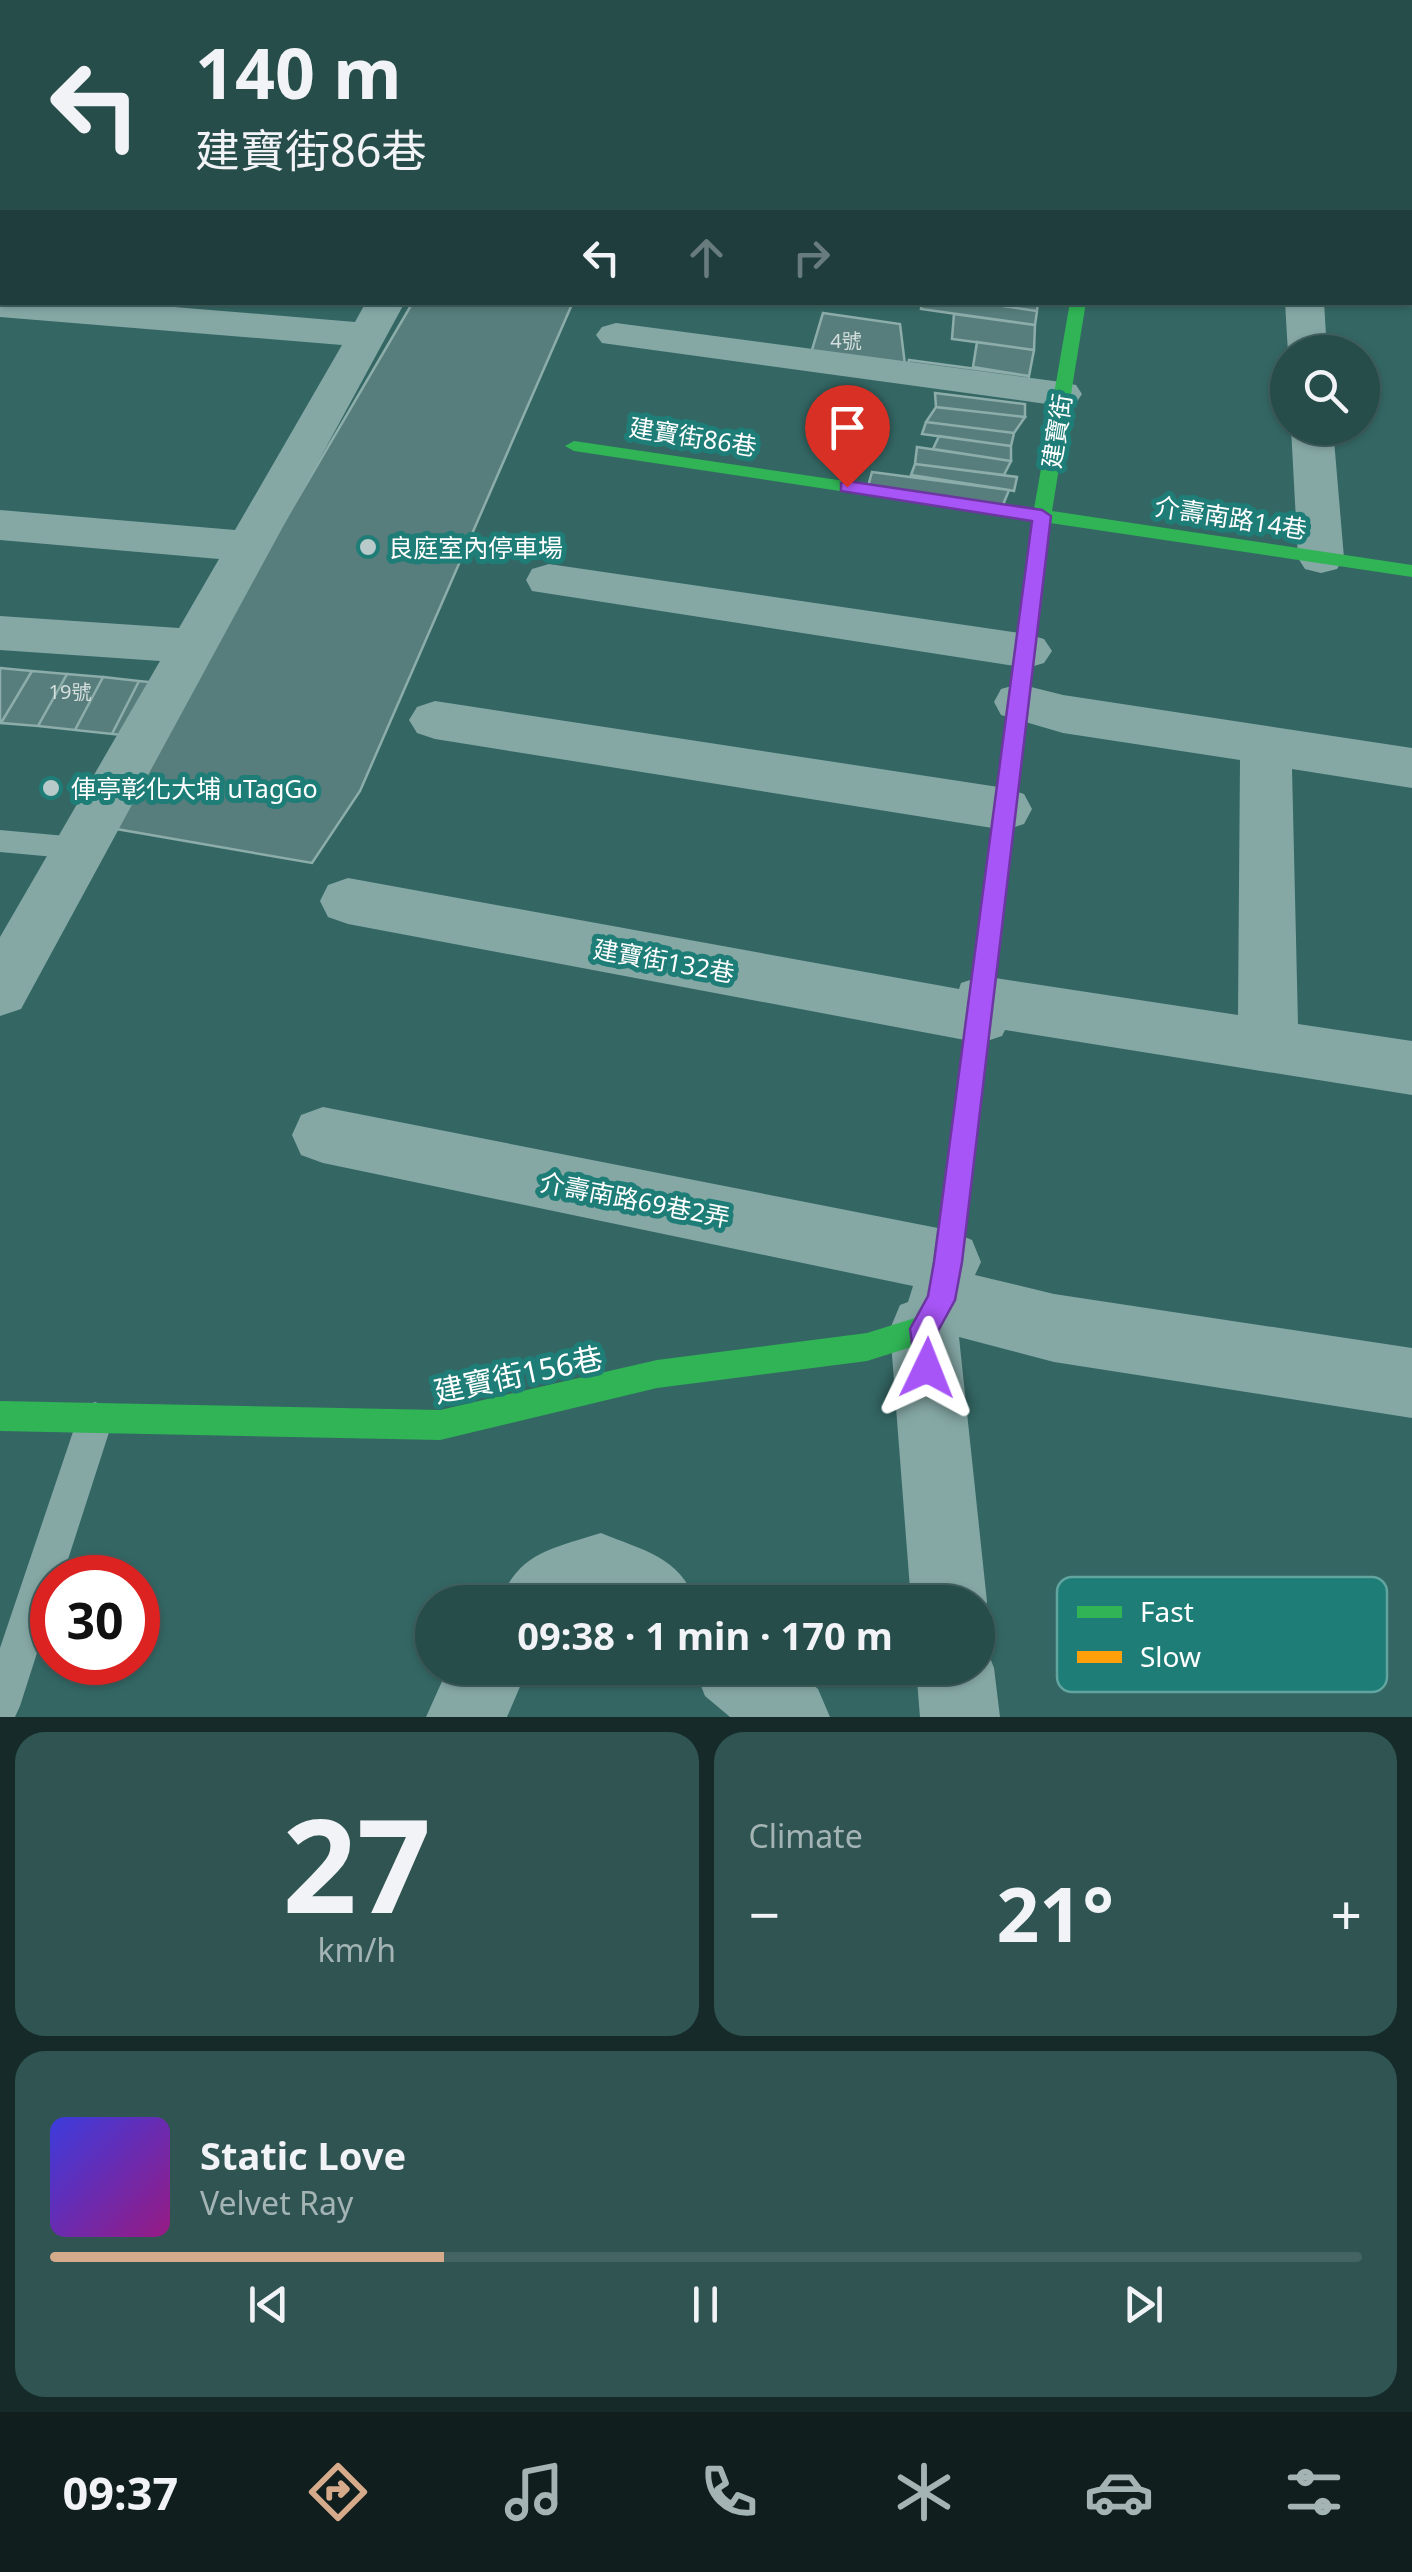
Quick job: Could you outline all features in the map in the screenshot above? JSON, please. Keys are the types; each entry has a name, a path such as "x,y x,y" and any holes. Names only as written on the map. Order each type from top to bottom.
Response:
{"street":[{"path":"0,991 377,319 25,305"},
{"name":"建寶街","path":"938,1297 982,1009 1042,516 1077,305"},
{"path":"1304,305 1307,335"},
{"path":"616,335 1061,394"},
{"path":"1313,445 1321,558"},
{"name":"建寶街86巷","path":"574,446 1042,516"},
{"name":"介壽南路14巷","path":"1042,516 1412,571"},
{"path":"0,525 248,546"},
{"path":"549,580 1027,651"},
{"path":"0,634 196,646"},
{"path":"1019,702 1063,714 1412,768"},
{"path":"434,720 1005,810"},
{"path":"1266,746 1268,1046"},
{"name":"建寶街132巷","path":"348,902 982,1009 1412,1068"},
{"name":"介壽南路69巷2弄","path":"322,1136 1054,1328 1412,1383"},
{"path":"938,1297 948,1585"},
{"name":"建寶街156巷","path":"0,1416 440,1425 657,1374 866,1347 938,1297"},
{"path":"560,1585 601,1572 634,1585"},
{"path":"466,1717 482,1685"},
{"path":"753,1685 790,1717"},
{"path":"957,1685 960,1717"}],"lane":[{"path":"0,841 77,848"},
{"path":"0,1706 95,1420"}],"building":[{"name":"良庭室內停車場","path":"411,305 572,305 360,791 312,863 105,827"},
{"path":"922,305 996,305 1037,311 1035,325 921,309"},
{"path":"996,305 1038,305 1037,311"},
{"path":"823,313 900,324 906,373 809,360"},
{"path":"954,314 1035,325 1034,350 952,339"},
{"path":"977,342 1034,350 1029,376 973,367"},
{"path":"909,360 1029,376 1027,389 906,373"},
{"path":"935,393 1025,404 1025,417 936,407"},
{"path":"936,407 1025,417 1014,433 926,422"},
{"path":"926,422 1014,433 1011,446 922,434"},
{"path":"939,436 1011,446 1011,461 933,449"},
{"path":"917,447 1011,461 1004,475 915,464"},
{"path":"915,464 1017,477 1014,491 911,475"},
{"path":"872,472 1009,490 1001,510 867,490"},
{"path":"0,668 32,671 1,723 0,723"},
{"path":"32,671 67,674 38,726 1,723"},
{"path":"67,674 103,677 75,730 38,726"},
{"path":"103,677 139,681 112,734 75,730"},
{"path":"139,681 168,684 143,737 112,734"}],"traffic: fast":[{"path":"1018,709 1042,516 1077,305"},
{"path":"574,446 1412,571"},
{"path":"0,1416 440,1425 657,1374 867,1347 924,1329 941,1300 967,1112"}],"traffic: slow":[{"path":"967,1112 1018,709"}],"place":[{"name":"良庭室內停車場","path":"368,547"},
{"name":"俥亭彰化大埔 uTagGo","path":"51,788"}],"route":[{"path":"847,487 1042,516 948,1262 941,1300 924,1329 927,1368"}]}
